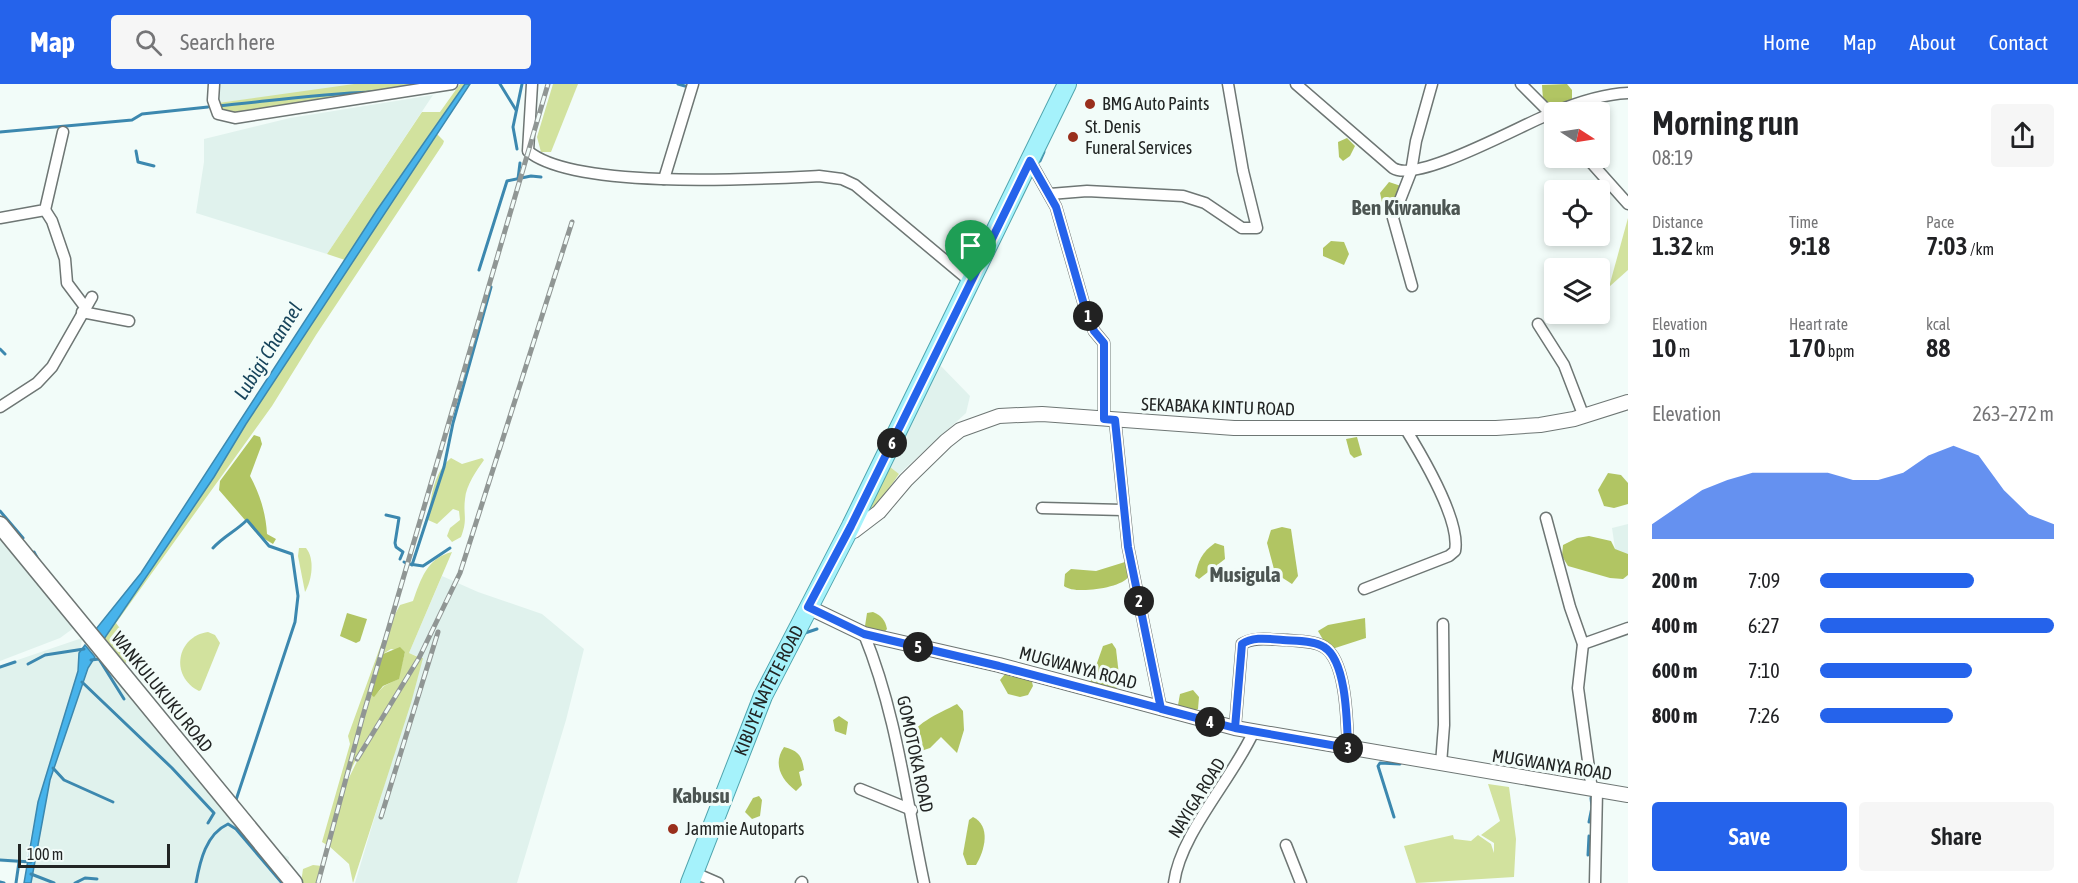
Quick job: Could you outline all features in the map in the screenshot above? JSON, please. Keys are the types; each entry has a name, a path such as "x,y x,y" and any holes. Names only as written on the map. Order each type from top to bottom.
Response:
{"main road":[{"name":"KIBUYE NATETE ROAD","path":"692,878 762,696 851,526 1067,84"},
{"name":"WANKULUKUKU ROAD","path":"0,525 294,883"}],"street":[{"path":"214,84 213,99 218,114 236,118 452,84"},
{"path":"532,84 528,151 542,160 573,168 663,179 819,176 842,179 855,185 971,282"},
{"path":"663,179 693,84"},
{"path":"1050,194 1080,191 1183,196 1205,203 1245,229 1257,228 1243,171 1228,84"},
{"path":"1296,84 1393,168 1401,172 1411,172 1450,159 1544,119"},
{"path":"1412,286 1393,222 1411,172 1416,141 1432,84"},
{"path":"1521,84 1544,106"},
{"path":"1588,102 1607,95 1628,93"},
{"path":"63,132 45,210 52,221 65,259 67,283 84,309 129,321"},
{"path":"1030,161 1050,194 1085,308 1094,331 1104,343 1110,419 1134,583 1149,643 1161,709"},
{"path":"1596,168 1628,204"},
{"path":"0,218 45,210"},
{"path":"0,407 37,382 47,372 65,347 92,297"},
{"path":"1539,324 1564,365 1584,417"},
{"name":"SEKABAKA KINTU ROAD","path":"851,526 854,531 858,531 879,512 927,458 960,430 979,421 1019,415 1110,419 1204,427 1523,427 1584,417 1628,402"},
{"path":"1364,589 1449,556 1455,551 1455,538 1444,505 1429,469 1405,428"},
{"path":"1042,508 1123,510"},
{"path":"1546,518 1570,607 1583,644 1578,688 1595,790 1595,883"},
{"name":"MUGWANYA ROAD","path":"808,607 864,634 990,663 1235,728 1628,795"},
{"path":"1441,764 1444,725 1443,624"},
{"path":"1583,644 1628,628"},
{"name":"GOMOTOKA ROAD","path":"864,634 893,719 924,883"},
{"path":"1235,728 1242,644 1250,640 1268,639 1320,645 1330,652 1339,673 1344,692 1348,748"},
{"name":"NAYIGA ROAD","path":"1174,883 1182,854 1246,750 1254,731"},
{"path":"860,789 912,810"},
{"path":"1286,845 1298,870 1301,883"},
{"path":"692,878 718,883"}],"shaded area":[{"path":"218,84 367,84 218,103"},
{"path":"433,95 327,254 196,213 204,162 204,139 290,118"},
{"path":"937,362 970,396 966,413 899,474 890,467"},
{"path":"1628,524 1628,558 1616,555 1612,528"},
{"path":"0,538 75,627 60,638 0,661"},
{"path":"442,576 478,592 542,614 584,649 566,720 517,883 355,883 422,658 409,653"},
{"path":"82,638 78,671 38,802 25,864 0,862 0,666"},
{"path":"97,653 187,767 235,821 279,853 289,857 287,883 31,883 50,780 88,668"}],"green space":[{"path":"354,84 438,84 230,115 220,110 218,103"},
{"path":"460,84 465,84 345,260 327,254 422,112 440,112"},
{"path":"553,84 578,84 551,152 541,152 537,137"},
{"path":"1567,84 1572,90 1572,99 1565,102 1544,102 1542,85"},
{"path":"437,134 444,141 443,144 316,335 272,406 116,623 139,654 121,666 102,642 214,477 246,424"},
{"path":"1347,138 1355,146 1350,156 1343,161 1339,157 1338,142"},
{"path":"1389,182 1401,186 1391,206 1382,202 1380,193"},
{"path":"1628,218 1628,270 1610,286"},
{"path":"1331,241 1344,242 1349,254 1344,265 1323,256 1323,248"},
{"path":"254,435 260,437 262,444 250,476 262,504 267,534 276,539 273,544 258,535 219,490 220,481"},
{"path":"1357,437 1362,455 1354,458 1350,454 1346,439"},
{"path":"451,458 462,464 482,458 484,460 467,488 465,521 461,537 452,542 447,536 450,528 460,520 459,511 453,509 437,524 428,520 437,478"},
{"path":"890,467 899,474 870,516 863,519"},
{"path":"1608,473 1621,475 1628,483 1628,504 1614,508 1604,506 1598,490"},
{"path":"1282,527 1291,529 1298,576 1292,584 1275,573 1267,543 1271,530"},
{"path":"1589,536 1611,541 1615,549 1628,554 1628,575 1623,579 1610,578 1568,566 1562,556 1563,545 1577,538"},
{"path":"1215,543 1224,546 1225,559 1199,579 1195,576 1199,561"},
{"path":"299,548 306,548 311,558 311,576 305,592 298,556"},
{"path":"452,552 409,653 418,657 363,745 345,782 370,696 374,696 384,686 398,679 405,652 391,649 383,654 392,620 400,605 413,601 422,577 431,564 443,555"},
{"path":"1125,562 1128,567 1128,577 1117,584 1087,590 1069,589 1064,586 1065,574 1071,569 1096,571"},
{"path":"873,612 885,623 887,629 882,635 872,634 865,626 867,613"},
{"path":"347,613 367,619 360,641 356,643 340,636"},
{"path":"1365,618 1366,638 1329,650 1318,631 1328,625"},
{"path":"208,632 215,635 220,643 199,691 183,676 180,667 181,657 189,641 197,635"},
{"path":"383,639 385,640 327,845 322,842 350,744 348,736"},
{"path":"1112,643 1116,649 1120,684 1114,691 1090,683 1103,646"},
{"path":"400,647 405,652 399,679 383,686 374,697 371,695 383,654"},
{"path":"419,658 423,658 411,703 353,883 349,864 329,846 344,788 365,745"},
{"path":"146,663 184,716 182,719 140,668"},
{"path":"1023,672 1030,674 1033,686 1028,695 1020,697 1008,694 1000,680 1005,674 1012,677"},
{"path":"1193,690 1199,697 1198,709 1191,712 1178,705 1180,694"},
{"path":"957,704 963,711 964,730 957,753 941,737 930,748 915,753 907,746 914,731 920,725"},
{"path":"839,716 848,722 846,735 835,731 833,720"},
{"path":"784,747 796,752 802,761 804,770 799,772 802,785 796,791 782,776 780,770 779,759"},
{"path":"1488,784 1509,787 1516,839 1514,877 1416,883 1404,846 1453,835 1454,839 1471,841 1478,835 1491,844 1494,853 1494,843 1481,835 1500,821"},
{"path":"759,796 762,800 760,816 752,819 745,812 753,798"},
{"path":"973,817 982,826 985,839 976,865 967,865 963,854 969,820"},
{"path":"313,865 322,866 317,883 301,883 303,869"}],"water":[{"path":"465,84 470,84 246,424 214,477 102,642 96,629 141,573 377,210"},
{"path":"85,645 95,657 88,668 50,780 31,883 24,883 38,802 78,671 79,653"}],"waterway":[{"path":"500,84 516,110"},
{"path":"517,149 513,127 522,84"},
{"path":"678,84 685,86"},
{"path":"218,106 371,92"},
{"path":"0,132 132,120 142,114 208,107"},
{"path":"136,151 138,162 154,166"},
{"path":"1040,161 1044,152"},
{"path":"518,179 520,163"},
{"path":"479,270 507,181 531,176 541,177"},
{"path":"412,565 444,467 453,423 491,287"},
{"path":"0,349 5,354"},
{"path":"0,511 23,538"},
{"path":"386,515 399,518 395,543 396,547 403,552 400,559"},
{"path":"213,548 247,520 269,546 292,554 298,596 295,622 235,803"},
{"path":"409,564 423,566 450,548"},
{"path":"34,552 39,561"},
{"path":"805,633 817,629"},
{"path":"28,664 45,655 84,649"},
{"path":"91,660 99,659 124,699"},
{"path":"0,667 15,662"},
{"path":"82,682 172,768 214,813 208,823"},
{"path":"1394,817 1378,766 1380,763 1400,764"},
{"path":"53,768 64,780 113,802"},
{"path":"1589,822 1591,798"},
{"path":"196,883 202,857 209,841 214,834 228,824 236,829 282,883"},
{"path":"1588,855 1589,836"},
{"path":"0,860 31,862"},
{"path":"16,883 19,862"},
{"path":"31,874 54,883"},
{"path":"75,883 85,878 97,879"},
{"path":"0,882 4,883"}],"railway":[{"path":"318,883 362,719 548,84"},
{"path":"357,759 419,658 460,573 572,222"},
{"path":"381,817 438,632"}],"place":[{"name":"BMG Auto Paints","path":"1090,104"},
{"name":"St. Denis Funeral Services","path":"1073,137"},
{"name":"Jammie Autoparts","path":"673,829"}],"district":[{"name":"Ben Kiwanuka","path":"1406,208"},
{"name":"Musigula","path":"1245,575"},
{"name":"Kabusu","path":"701,796"}],"route":[{"path":"971,282 851,526 808,607 864,634 999,666 1170,712 1235,728 1242,644 1250,640 1268,639 1320,645 1330,652 1339,673 1344,692 1348,748 1235,728 1161,709 1155,670 1134,583 1128,547 1115,420 1104,419 1104,343 1100,335 1094,331 1085,308 1056,207 1030,161 971,282"}],"water label":[{"name":"Lubigi Channel","path":"268,351"}]}
